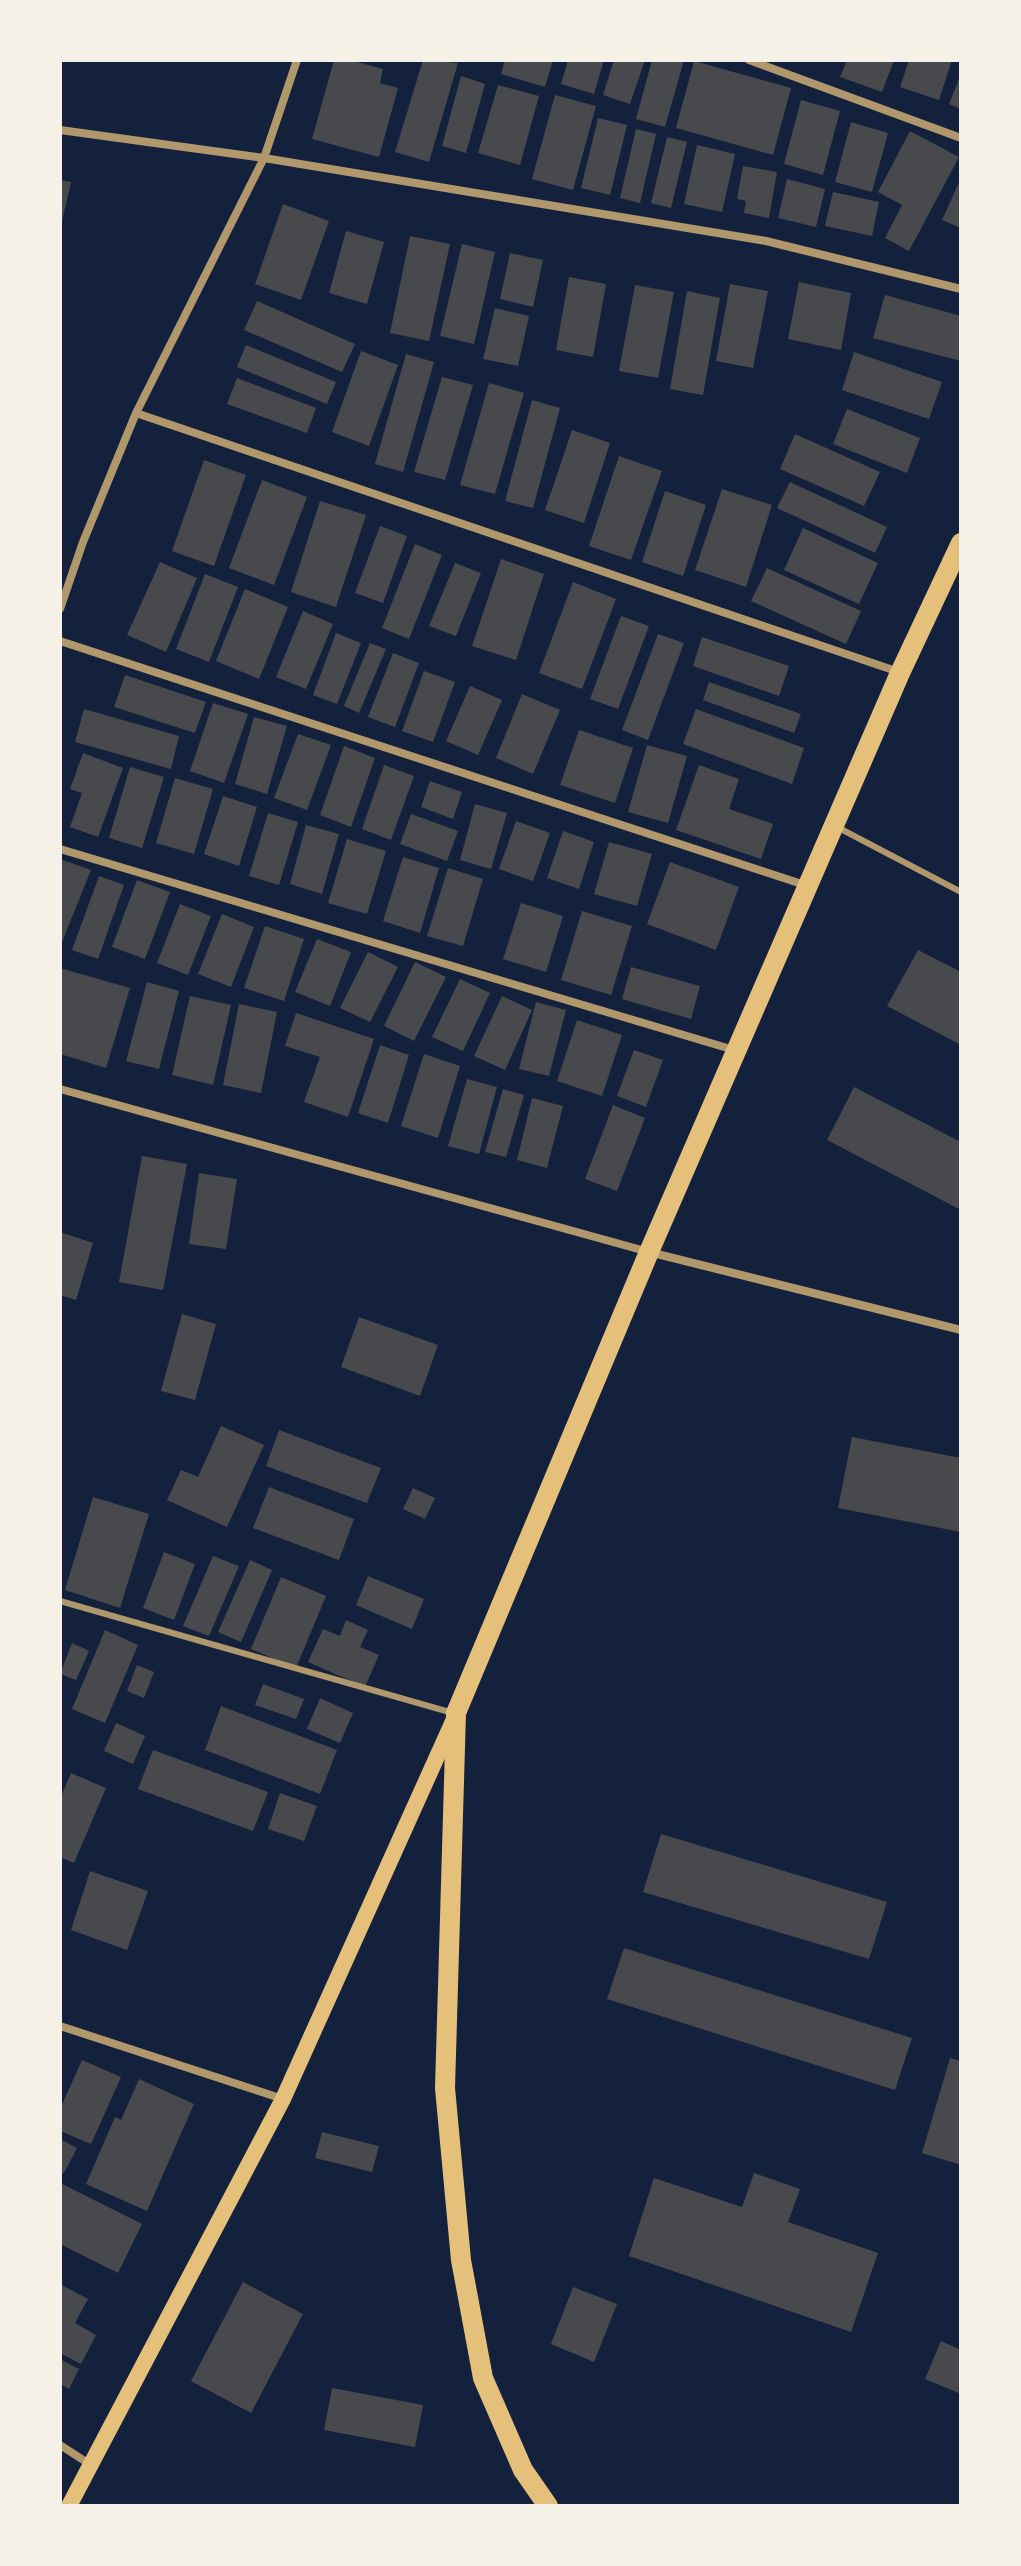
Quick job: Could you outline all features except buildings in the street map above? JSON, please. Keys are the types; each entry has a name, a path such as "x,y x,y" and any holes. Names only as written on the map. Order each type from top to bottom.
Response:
{"main road":[{"path":"69,2506 283,2099 456,1713 649,1252 900,673 961,543"},
{"path":"456,1713 445,2088 461,2260 483,2378 523,2470 548,2506"}],"street":[{"path":"60,609 83,542 136,413 264,158 297,60"},
{"path":"749,60 961,138"},
{"path":"60,130 264,158 766,241 961,289"},
{"path":"136,413 900,673"},
{"path":"60,641 808,886"},
{"path":"60,849 736,1051"},
{"path":"60,1089 649,1252 961,1330"},
{"path":"60,2026 283,2099"},
{"path":"60,2445 91,2465"}],"lane":[{"path":"834,826 961,892"},
{"path":"60,1601 456,1713"}]}
